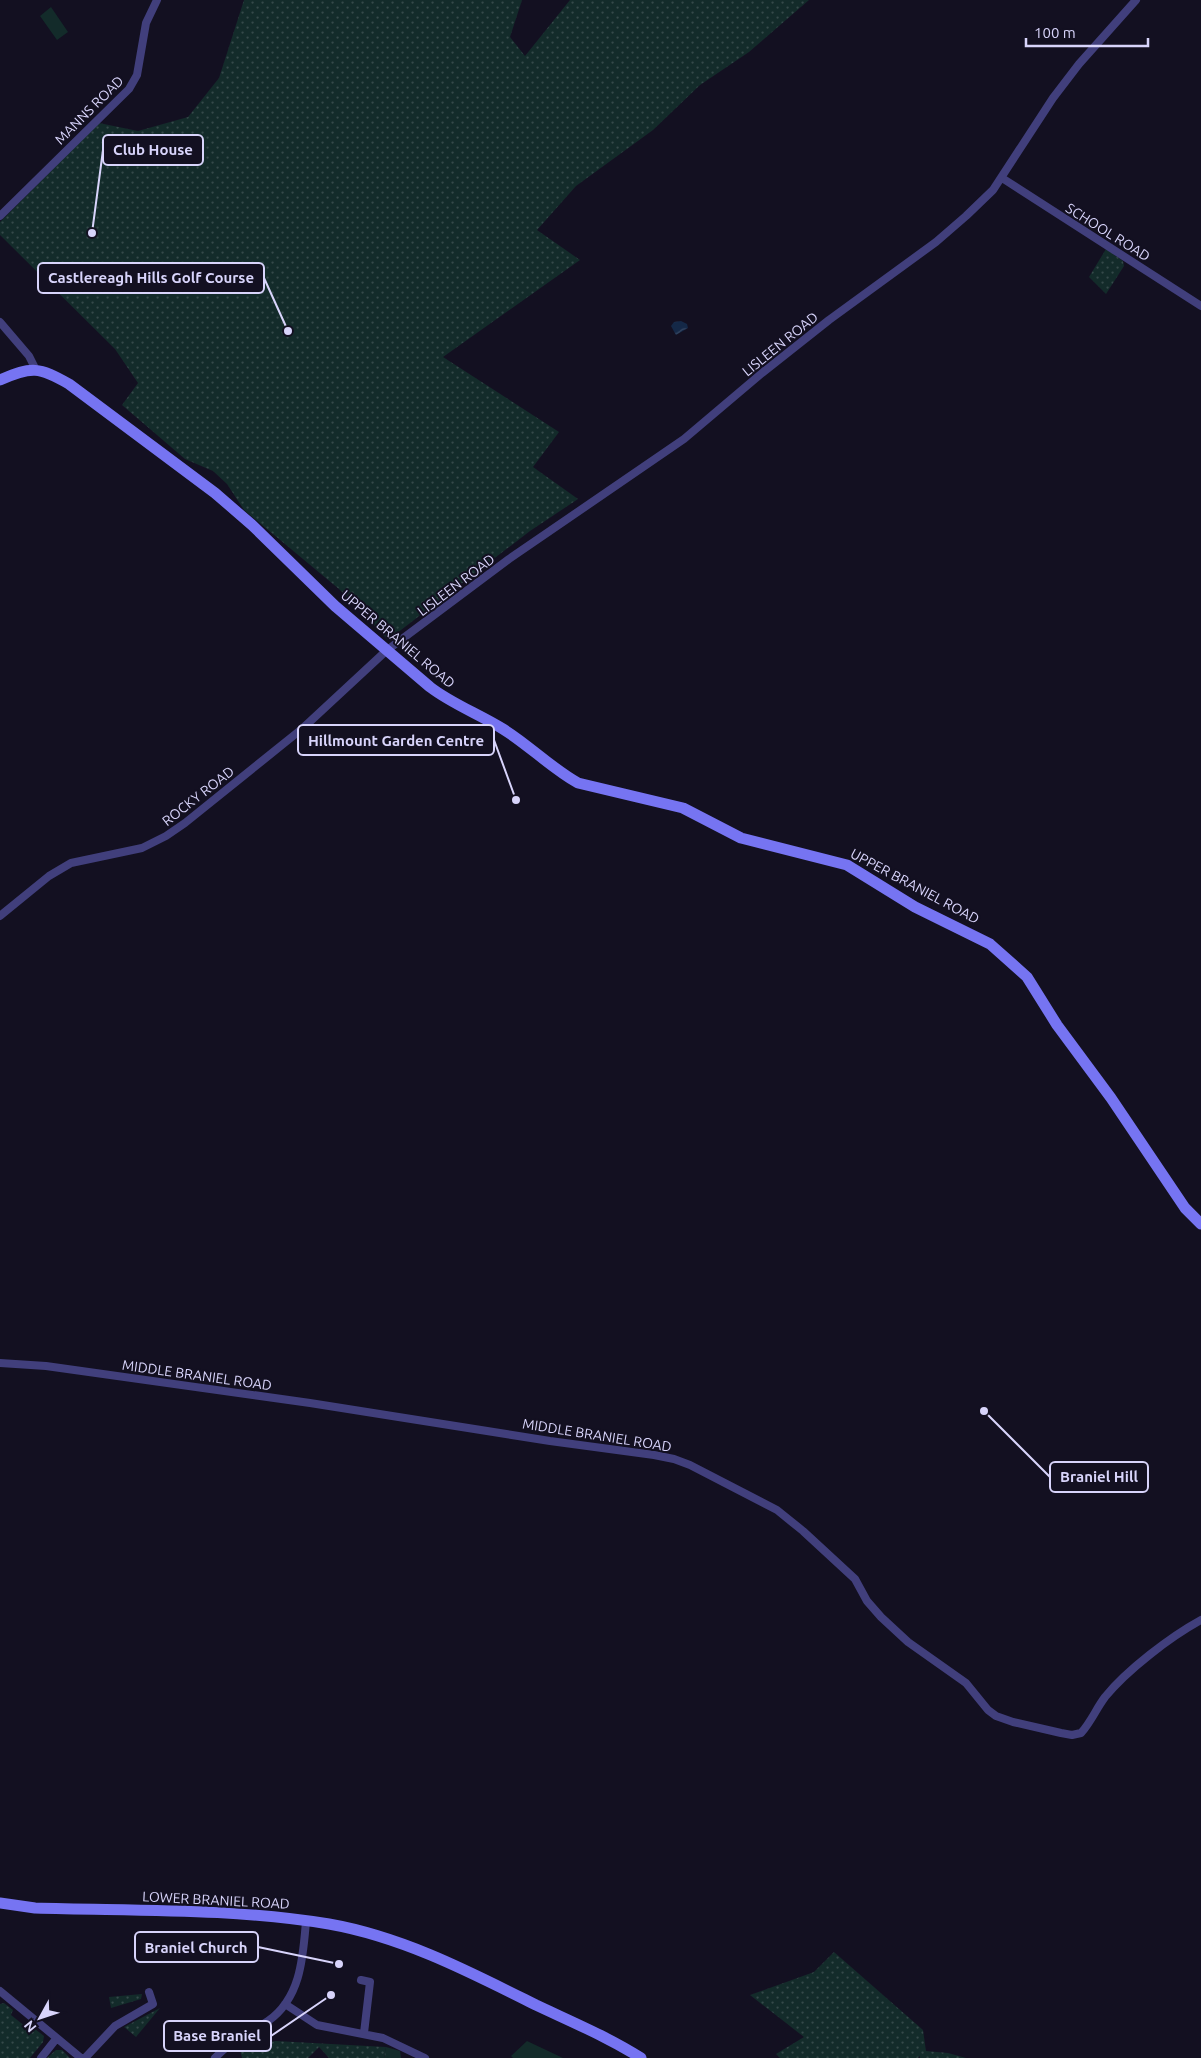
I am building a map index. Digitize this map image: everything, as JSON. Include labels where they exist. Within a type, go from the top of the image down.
[{"type":"street","name":"MANNS ROAD","points":[[0,216],[130,89],[137,75],[146,23],[156,0]]},
{"type":"street","name":"LISLEEN ROAD","points":[[386,651],[509,559],[682,440],[830,320],[936,242],[993,190],[1053,98],[1079,64],[1136,0]]},
{"type":"street","name":"SCHOOL ROAD","points":[[1002,178],[1201,306]]},
{"type":"street","points":[[0,322],[29,356],[36,370],[22,370],[0,380]]},
{"type":"street","name":"UPPER BRANIEL ROAD","points":[[36,370],[69,384],[215,493],[258,531],[334,606],[386,651],[443,697],[505,730],[564,776],[578,783],[683,808],[741,838],[760,845],[825,859],[847,866],[915,906],[990,944],[1026,977],[1057,1025],[1092,1071],[1185,1208],[1201,1224]]},
{"type":"street","name":"ROCKY ROAD","points":[[0,916],[49,876],[71,863],[128,852],[155,843],[166,836],[303,728],[386,651]]},
{"type":"street","name":"MIDDLE BRANIEL ROAD","points":[[0,1363],[46,1366],[310,1403],[674,1459],[690,1464],[777,1510],[855,1579],[867,1601],[881,1617],[908,1642],[966,1683],[988,1710],[996,1716],[1038,1729],[1072,1735],[1081,1733],[1104,1698],[1134,1669],[1171,1639],[1201,1620]]},
{"type":"street","name":"LOWER BRANIEL ROAD","points":[[0,1903],[35,1908],[266,1915],[355,1930],[384,1937],[438,1958],[610,2040],[641,2058]]},
{"type":"street","points":[[215,2058],[236,2039],[268,2021],[286,2004],[297,1982],[306,1921]]},
{"type":"street","points":[[361,1980],[370,1982],[364,2034]]},
{"type":"street","points":[[0,1991],[80,2058]]},
{"type":"street","points":[[85,2058],[115,2026],[153,2004],[149,1992]]},
{"type":"street","points":[[286,2004],[317,2024],[364,2034],[403,2046],[426,2058]]},
{"type":"street","points":[[41,2058],[56,2039]]},
{"type":"green space","points":[[244,0],[522,0],[510,37],[525,56],[570,0],[809,0],[749,52],[700,85],[653,130],[576,186],[537,230],[580,260],[443,357],[559,432],[533,467],[578,499],[530,531],[388,640],[339,589],[244,510],[227,484],[213,471],[185,459],[122,405],[138,383],[115,349],[0,235],[0,222],[99,123],[138,131],[188,117],[219,78]]},
{"type":"green space","points":[[51,7],[68,32],[57,40],[40,16]]},
{"type":"green space","points":[[1106,249],[1123,261],[1124,266],[1106,294],[1089,277]]},
{"type":"green space","points":[[834,1952],[923,2030],[926,2051],[948,2053],[966,2058],[920,2058],[920,2056],[918,2058],[780,2058],[776,2054],[804,2037],[750,1995],[814,1972]]},
{"type":"green space","points":[[142,1994],[141,1999],[111,2008],[109,1997]]},
{"type":"green space","points":[[4,2003],[13,2010],[11,2015],[31,2031],[35,2029],[44,2036],[43,2042],[30,2058],[0,2058],[0,2004]]},
{"type":"green space","points":[[160,2008],[136,2037],[124,2027]]},
{"type":"green space","points":[[276,2041],[386,2047],[384,2058],[329,2058],[319,2047],[308,2058],[242,2058],[240,2050],[242,2046]]},
{"type":"green space","points":[[527,2041],[563,2058],[513,2058],[511,2056]]},
{"type":"green space","points":[[386,2047],[400,2051],[401,2058],[384,2058]]},
{"type":"green space","points":[[56,2050],[62,2050],[70,2058],[47,2058]]},
{"type":"water","points":[[681,321],[687,324],[688,328],[676,335],[671,326],[674,322]]},
{"type":"place","name":"Club House","points":[[92,233]]},
{"type":"place","name":"Castlereagh Hills Golf Course","points":[[288,331]]},
{"type":"place","name":"Hillmount Garden Centre","points":[[516,800]]},
{"type":"place","name":"Braniel Hill","points":[[984,1411]]},
{"type":"place","name":"Braniel Church","points":[[339,1964]]},
{"type":"place","name":"Base Braniel","points":[[331,1995]]}]
